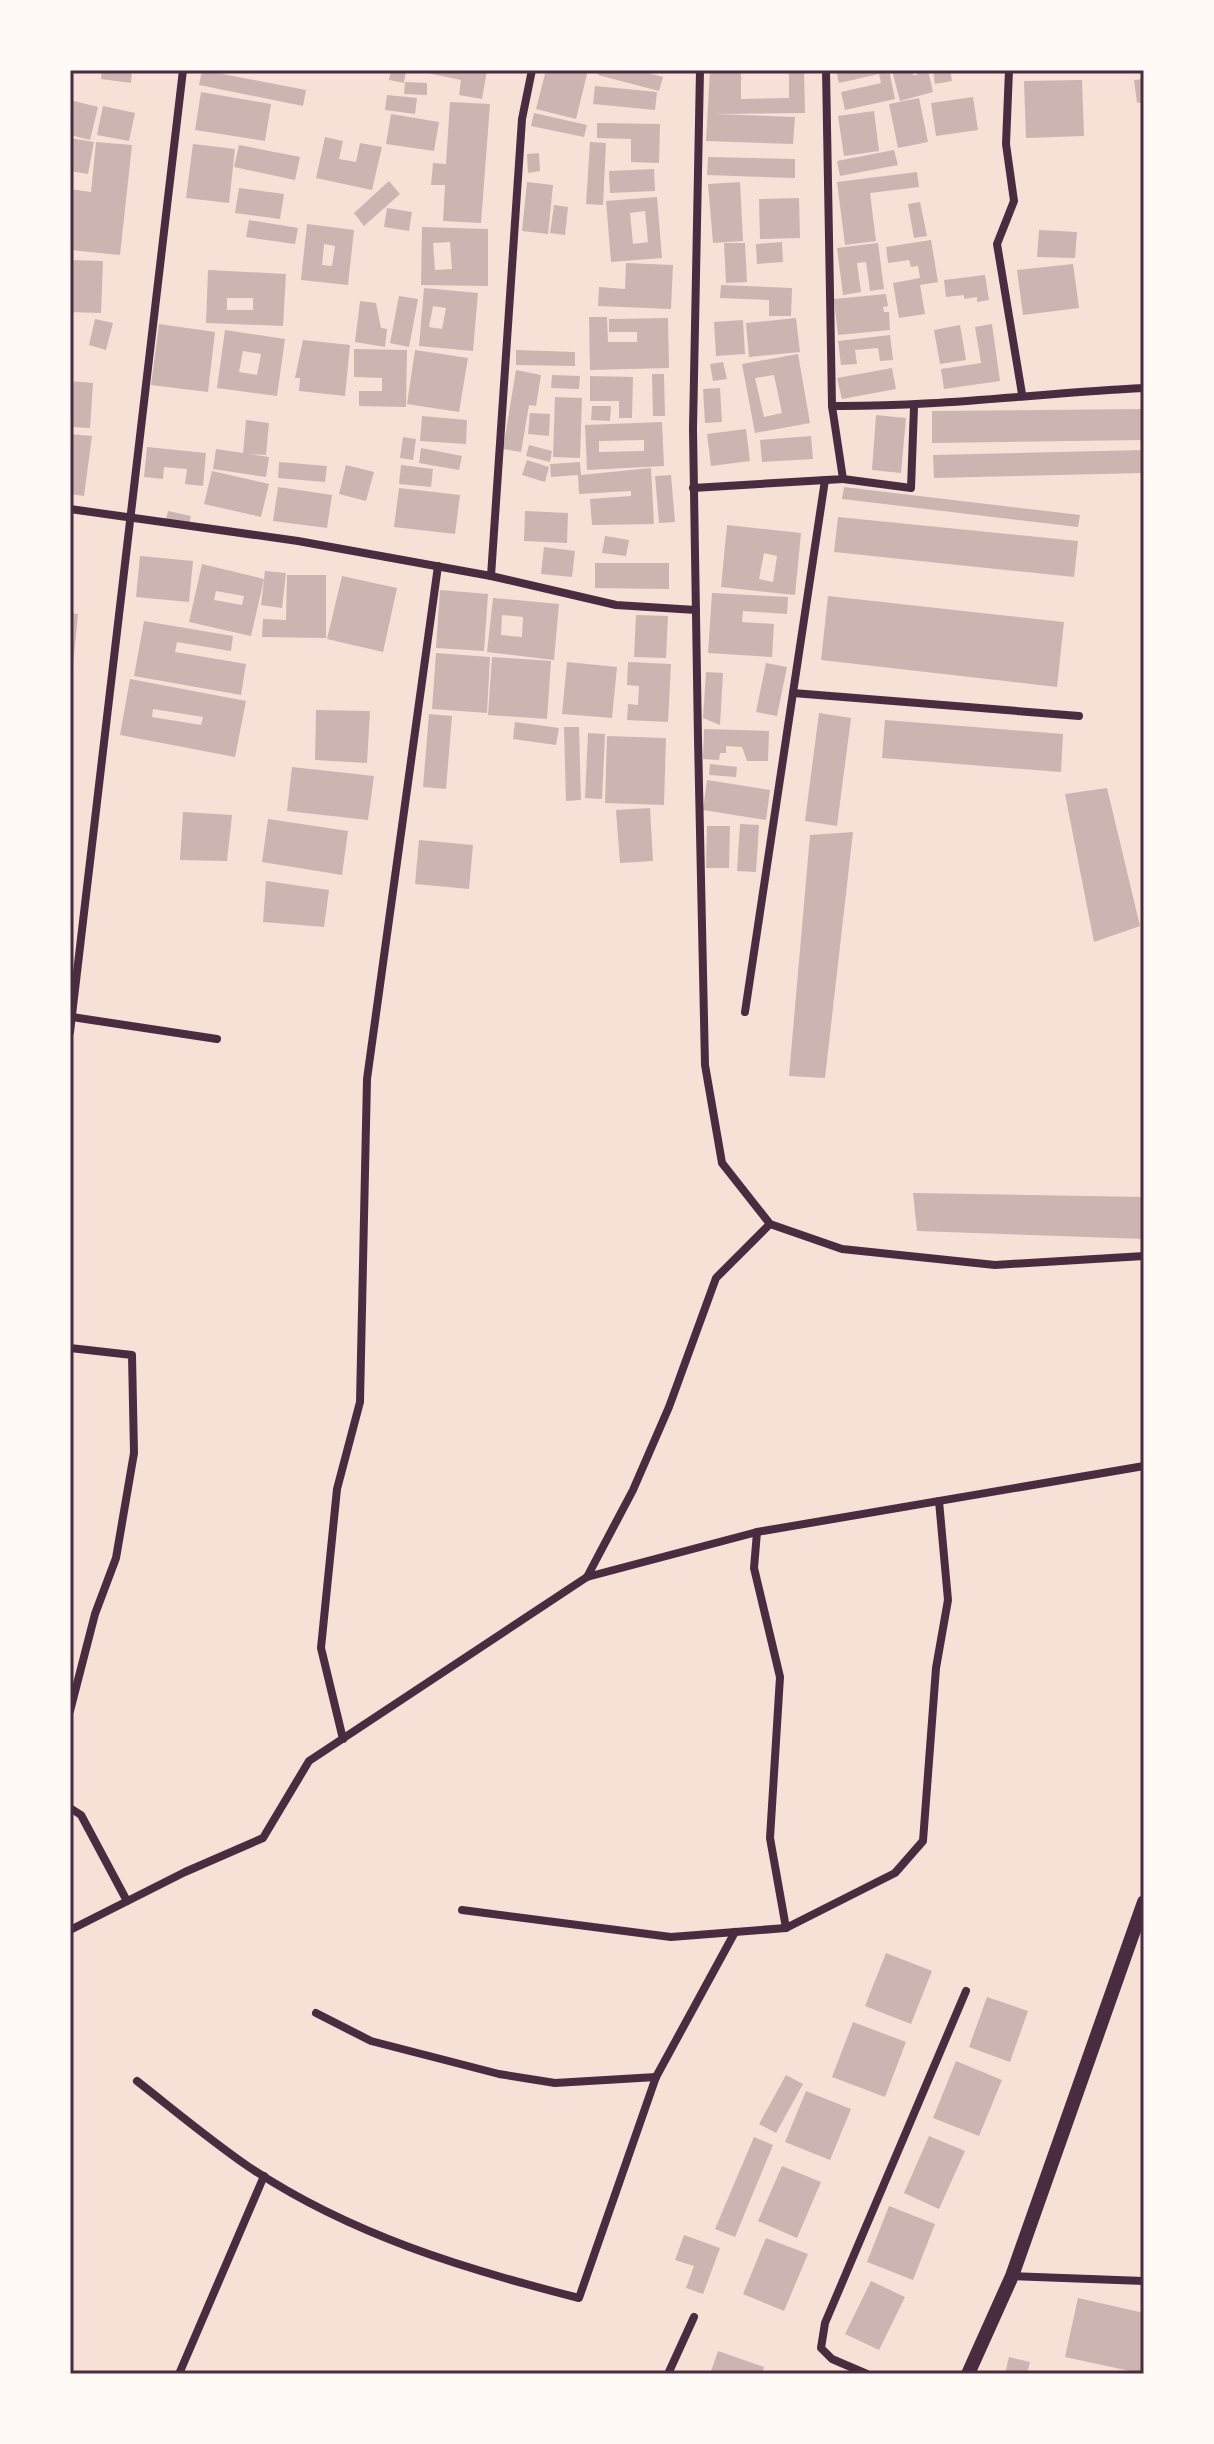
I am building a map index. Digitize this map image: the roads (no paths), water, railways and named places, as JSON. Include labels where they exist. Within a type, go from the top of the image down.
[{"type":"street","points":[[70,1032],[183,70]]},
{"type":"street","points":[[491,576],[522,119],[532,70]]},
{"type":"street","points":[[700,70],[693,488],[705,1065],[722,1163],[770,1224],[842,1249],[995,1265],[1144,1256]]},
{"type":"street","points":[[826,70],[832,406],[843,479]]},
{"type":"street","points":[[1009,70],[1006,144],[1014,201],[997,244],[1022,394]]},
{"type":"street","points":[[832,406],[914,407],[1022,394],[1144,388]]},
{"type":"street","points":[[693,488],[843,479],[911,488],[914,407]]},
{"type":"street","points":[[745,1012],[825,480]]},
{"type":"street","points":[[70,509],[131,516],[438,566],[616,605],[696,610]]},
{"type":"street","points":[[343,1739],[321,1648],[337,1489],[360,1402],[367,1079],[438,566]]},
{"type":"street","points":[[793,693],[1079,716]]},
{"type":"street","points":[[72,1017],[217,1039]]},
{"type":"street","points":[[587,1577],[633,1490],[669,1407],[716,1278],[770,1224]]},
{"type":"street","points":[[70,1348],[132,1355],[134,1453],[116,1558],[95,1614],[70,1711]]},
{"type":"street","points":[[70,1930],[263,1838],[309,1761],[587,1577],[757,1532],[1144,1466]]},
{"type":"street","points":[[462,1910],[671,1937],[786,1928],[895,1873],[923,1841],[936,1668],[948,1600],[939,1501]]},
{"type":"street","points":[[757,1532],[754,1568],[780,1677],[770,1838],[786,1928]]},
{"type":"street","points":[[70,1808],[81,1815],[127,1901]]},
{"type":"street","points":[[968,2374],[1012,2276],[1144,1902]]},
{"type":"street","points":[[137,2081],[264,2176],[345,2220],[462,2268],[579,2298],[656,2077],[735,1932]]},
{"type":"street","points":[[867,2374],[832,2359],[821,2348],[825,2323],[966,1991]]},
{"type":"street","points":[[316,2013],[371,2041],[499,2074],[555,2083],[656,2077]]},
{"type":"street","points":[[183,2373],[264,2176]]},
{"type":"street","points":[[1012,2276],[1144,2281]]},
{"type":"street","points":[[668,2374],[694,2317]]}]
